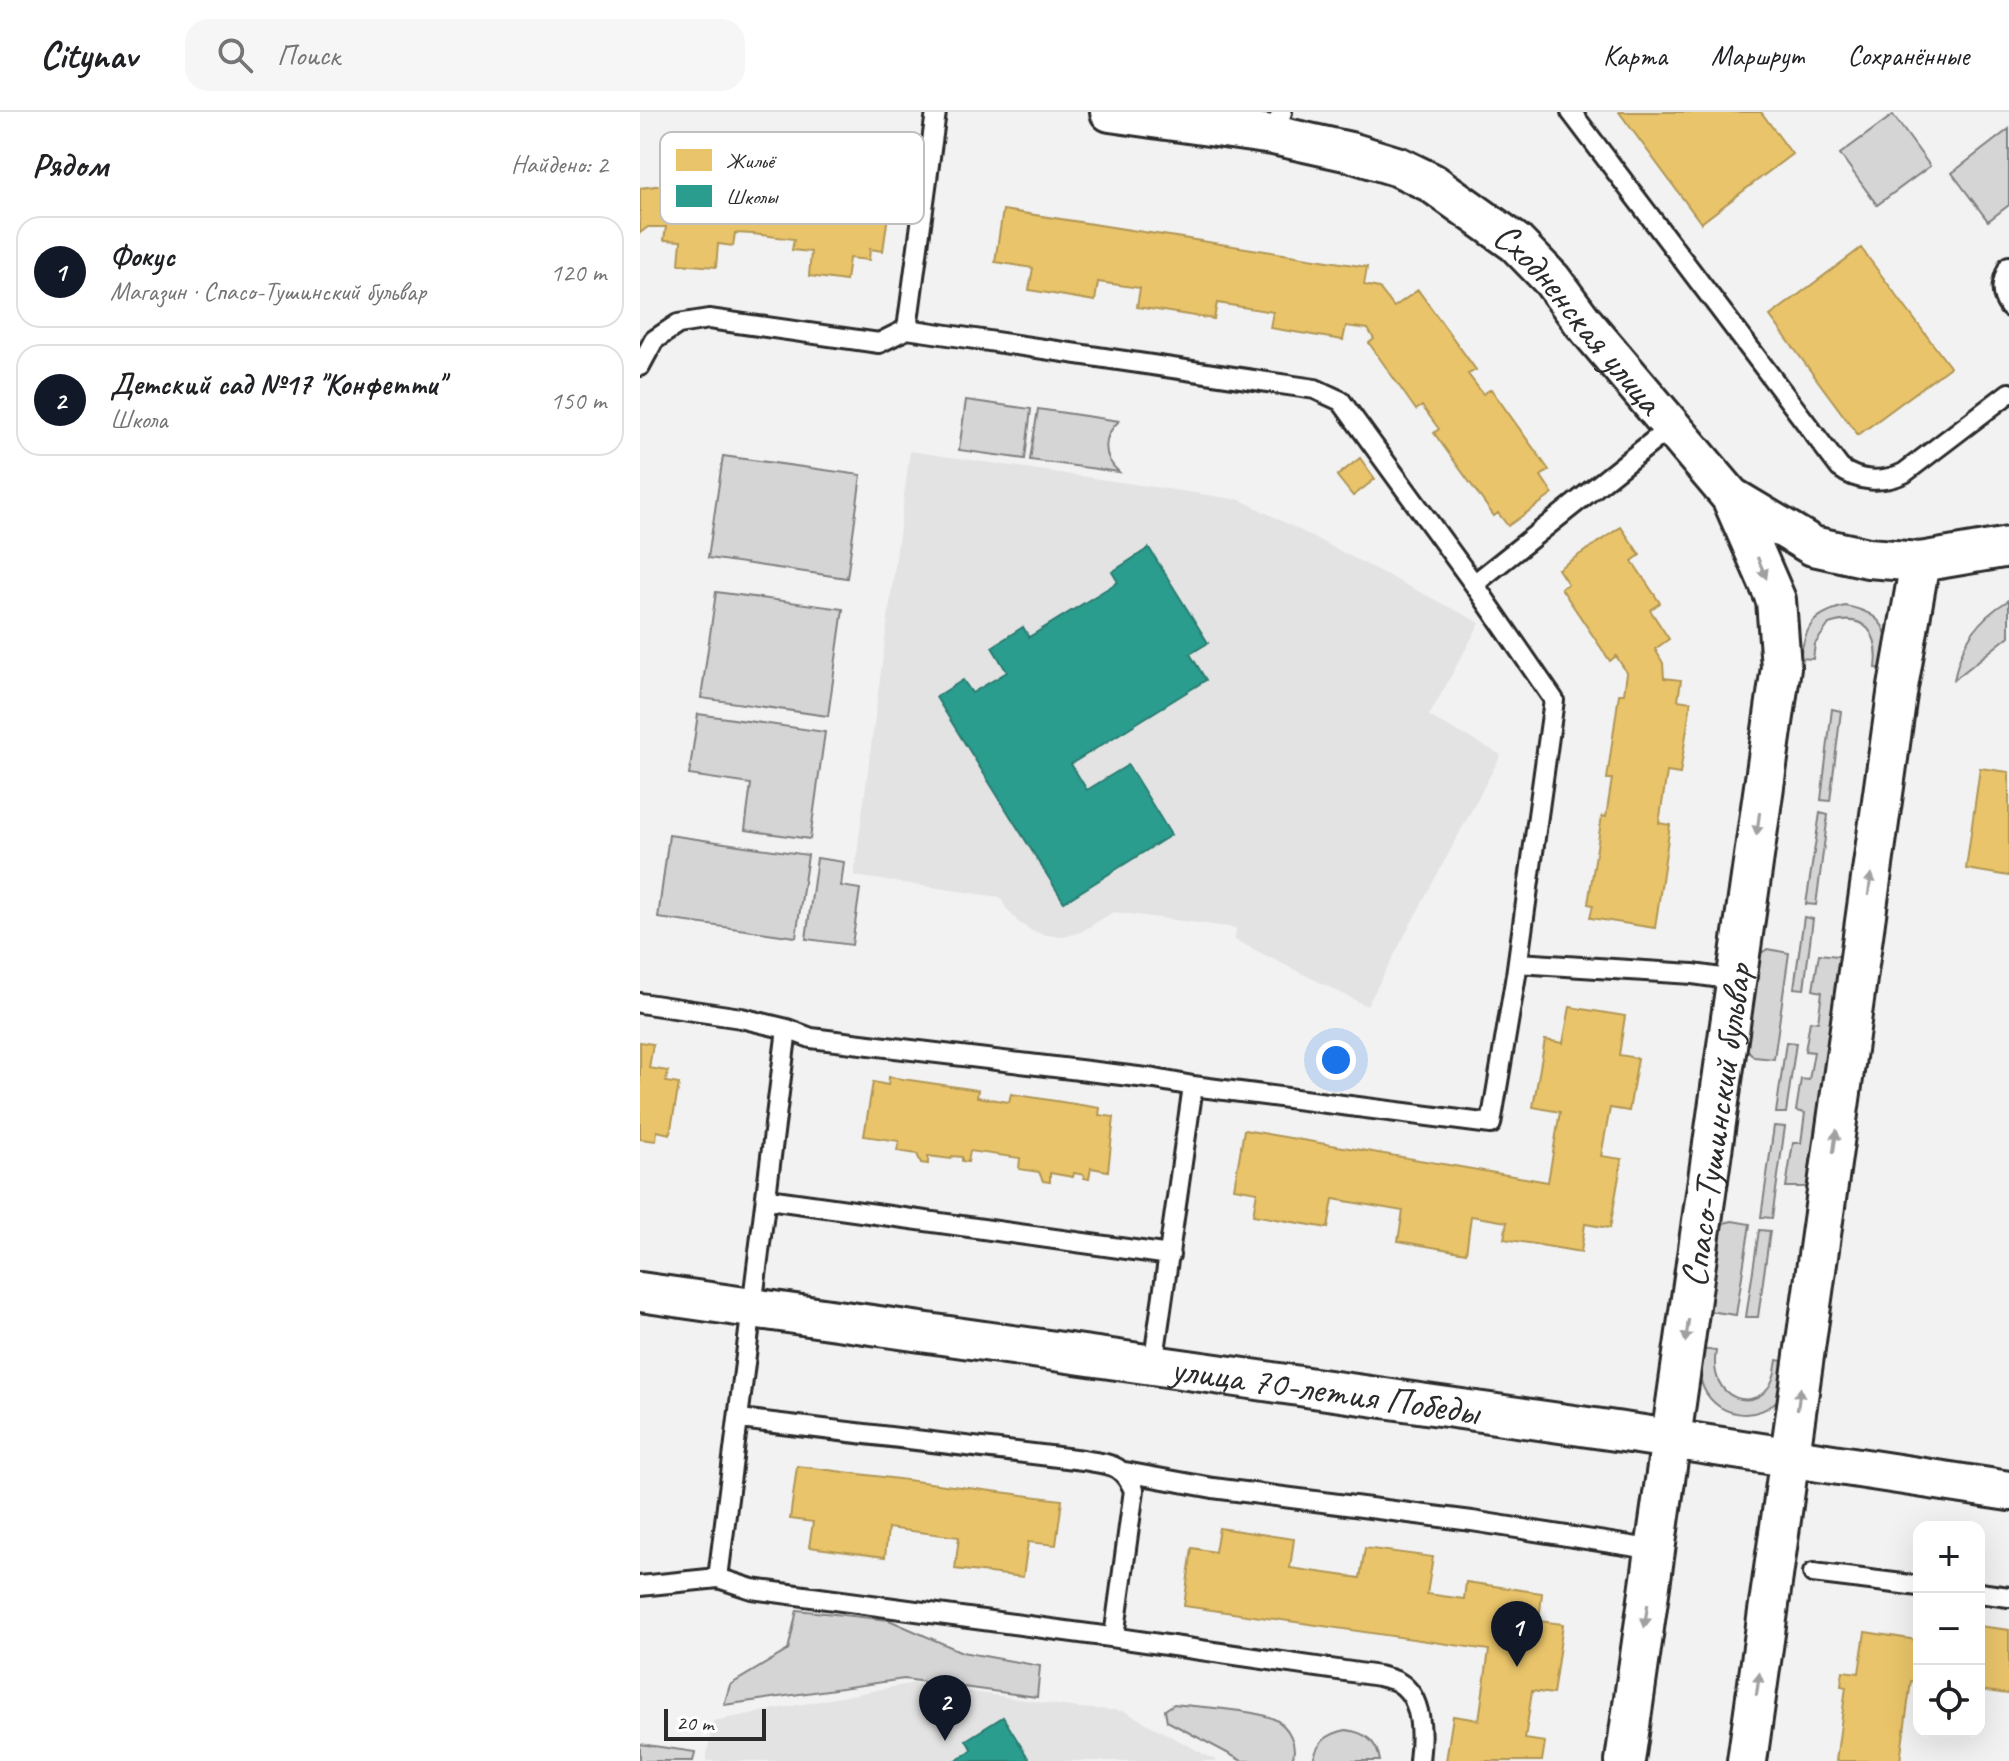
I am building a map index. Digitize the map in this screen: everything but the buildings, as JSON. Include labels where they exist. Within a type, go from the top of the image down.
[{"type":"street","name":"Сходненская улица","points":[[1110,112],[1278,124],[1399,167],[1432,183],[1516,243],[1552,280],[1583,322],[1731,497],[1813,546],[1868,558],[1920,562],[2009,547]]},
{"type":"street","name":"Спасо-Тушинский бульвар","points":[[1625,1761],[1781,667],[1776,600],[1731,497]]},
{"type":"street","points":[[1747,1761],[1898,687],[1920,562]]},
{"type":"street","name":"улица 70-летия Победы","points":[[640,1292],[2009,1491]]},
{"type":"lane","points":[[924,202],[936,112]]},
{"type":"lane","points":[[1571,112],[1840,468],[1849,475],[1879,480],[1904,473],[2009,393]]},
{"type":"lane","points":[[907,329],[921,224]]},
{"type":"lane","points":[[2009,266],[2001,284],[2004,300],[2009,307]]},
{"type":"lane","points":[[640,366],[654,340],[678,324],[709,319],[879,343],[907,329],[1315,389],[1341,401],[1554,700],[1518,963],[1491,1124],[1155,1079],[811,1038],[741,1018],[640,1003]]},
{"type":"lane","points":[[1474,584],[1671,427]]},
{"type":"lane","points":[[1518,963],[1693,974],[1735,980]]},
{"type":"lane","points":[[718,1578],[787,1029]]},
{"type":"lane","points":[[1153,1365],[1193,1086]]},
{"type":"lane","points":[[768,1199],[1170,1255]]},
{"type":"lane","points":[[740,1419],[1083,1460],[1108,1464],[1125,1472],[1213,1488],[1472,1521],[1656,1550]]},
{"type":"lane","points":[[1114,1637],[1134,1490],[1125,1472]]},
{"type":"lane","points":[[1813,1573],[1913,1585]]},
{"type":"lane","points":[[640,1586],[718,1578],[752,1589],[1379,1676],[1398,1682],[1414,1697],[1419,1712],[1419,1761]]},
{"type":"lane","points":[[1985,1594],[2009,1597]]},
{"type":"shaded area","points":[[1893,115],[1930,166],[1877,205],[1840,154]]},
{"type":"shaded area","points":[[2009,129],[2009,205],[1988,221],[1952,173]]},
{"type":"shaded area","points":[[966,400],[1031,409],[1025,459],[959,450]]},
{"type":"shaded area","points":[[1038,409],[1119,421],[1109,433],[1106,446],[1109,460],[1119,472],[1030,460]]},
{"type":"shaded area","points":[[910,451],[1241,500],[1480,623],[1429,716],[1501,755],[1367,1006],[1235,940],[1236,928],[1113,912],[1081,932],[1064,937],[1046,935],[1018,922],[1000,897],[854,876]]},
{"type":"shaded area","points":[[723,456],[861,475],[847,578],[708,558]]},
{"type":"shaded area","points":[[716,592],[843,609],[828,716],[701,698]]},
{"type":"shaded area","points":[[2009,600],[2009,636],[1954,680],[1961,655],[1972,633],[1988,615]]},
{"type":"shaded area","points":[[1845,606],[1869,614],[1883,627],[1888,645],[1889,669],[1876,668],[1873,636],[1868,629],[1853,621],[1829,624],[1815,644],[1813,659],[1800,658],[1812,623],[1825,613]]},
{"type":"shaded area","points":[[1832,709],[1841,711],[1830,801],[1821,800]]},
{"type":"shaded area","points":[[698,714],[825,732],[810,839],[745,830],[751,784],[689,775]]},
{"type":"shaded area","points":[[1820,813],[1828,815],[1816,905],[1806,904]]},
{"type":"shaded area","points":[[669,835],[808,855],[796,937],[658,918]]},
{"type":"shaded area","points":[[817,858],[844,862],[841,886],[860,889],[852,945],[806,939]]},
{"type":"shaded area","points":[[1804,917],[1813,919],[1804,989],[1794,988]]},
{"type":"shaded area","points":[[1768,949],[1789,953],[1774,1059],[1754,1057],[1745,1047],[1759,959],[1761,953]]},
{"type":"shaded area","points":[[1819,954],[1843,959],[1811,1187],[1786,1187],[1793,1143],[1801,1143],[1805,1113],[1796,1111],[1801,1079],[1809,1080],[1814,1052],[1805,1051],[1810,1021],[1818,1022],[1822,992],[1813,990]]},
{"type":"shaded area","points":[[1786,1042],[1796,1043],[1786,1113],[1776,1113]]},
{"type":"shaded area","points":[[1774,1126],[1785,1127],[1772,1218],[1761,1217]]},
{"type":"shaded area","points":[[1724,1223],[1750,1224],[1736,1315],[1708,1311],[1719,1230]]},
{"type":"shaded area","points":[[1759,1230],[1770,1231],[1758,1317],[1746,1317]]},
{"type":"shaded area","points":[[1702,1349],[1716,1351],[1715,1368],[1719,1382],[1726,1392],[1736,1398],[1757,1397],[1773,1379],[1777,1360],[1791,1363],[1782,1394],[1762,1411],[1750,1414],[1725,1410],[1706,1393],[1701,1381]]},
{"type":"shaded area","points":[[797,1610],[889,1620],[962,1652],[1040,1666],[1037,1697],[904,1679],[724,1705],[730,1685],[788,1650]]},
{"type":"shaded area","points":[[914,1683],[1078,1708],[1124,1711],[1217,1761],[706,1761],[713,1721]]},
{"type":"shaded area","points":[[1174,1704],[1240,1711],[1274,1719],[1284,1726],[1291,1737],[1294,1749],[1292,1761],[1242,1761],[1167,1721],[1165,1710]]},
{"type":"shaded area","points":[[1346,1730],[1369,1739],[1380,1761],[1313,1761],[1324,1740]]},
{"type":"shaded area","points":[[640,1744],[695,1752],[693,1761],[640,1761]]},
{"type":"place","name":"Фокус","points":[[1517,1667]]},
{"type":"place","name":"Детский сад №17 \"Конфетти\"","points":[[945,1741]]}]
